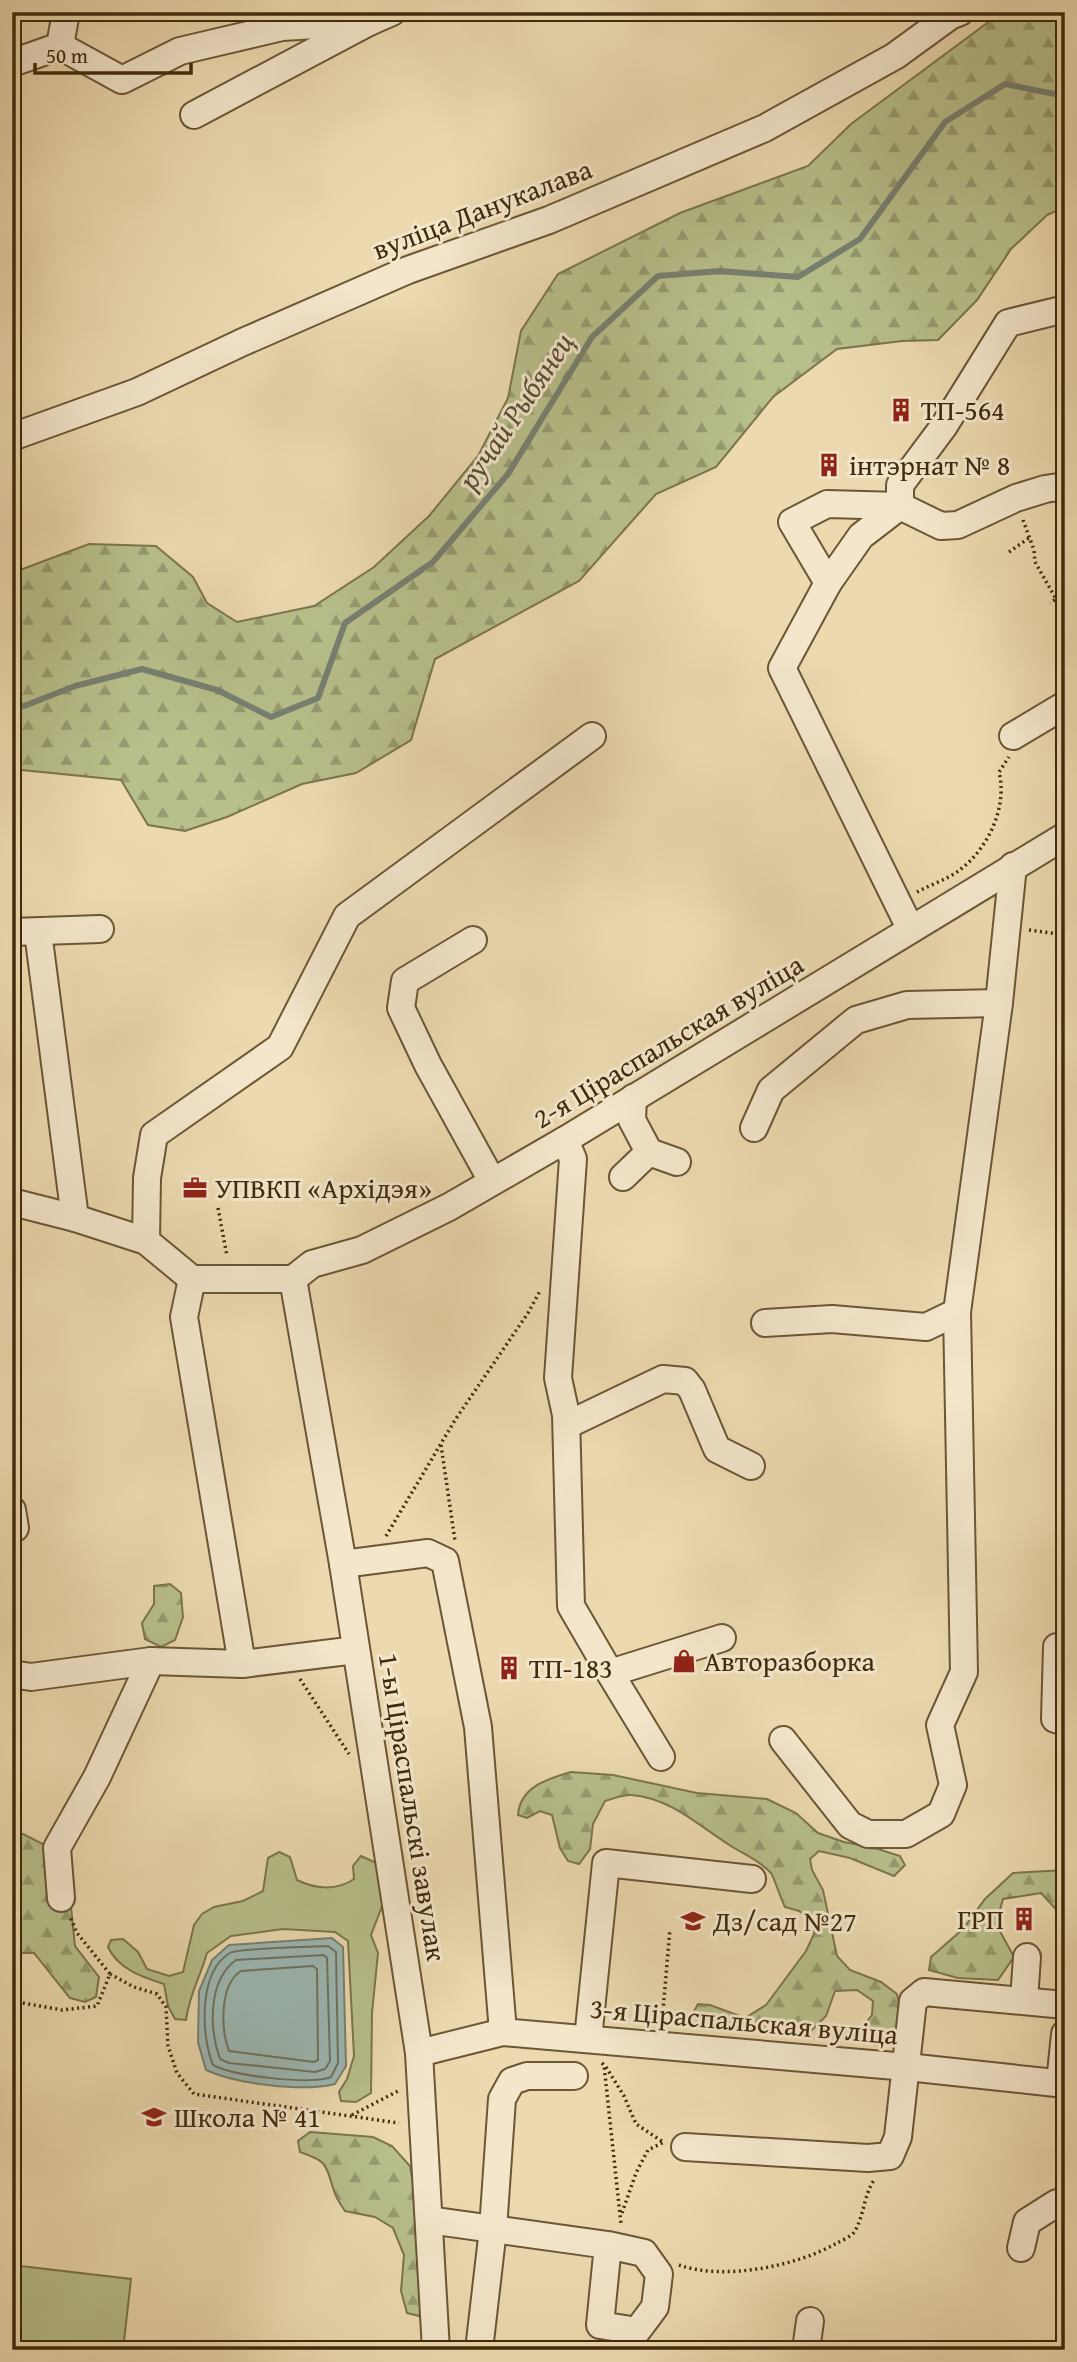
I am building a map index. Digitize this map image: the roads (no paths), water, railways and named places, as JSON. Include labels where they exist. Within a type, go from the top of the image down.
[{"type":"street","points":[[60,46],[66,12]]},
{"type":"street","name":"вуліца Данукалава","points":[[12,437],[137,393],[243,342],[408,270],[549,220],[765,128],[895,56],[950,16],[960,12]]},
{"type":"street","points":[[12,63],[60,46],[122,80],[180,51],[282,27],[376,15]]},
{"type":"street","points":[[194,115],[376,15]]},
{"type":"street","points":[[900,506],[900,485],[944,426],[1007,323],[1065,309]]},
{"type":"street","points":[[828,583],[792,522],[828,504],[900,506],[941,526],[958,525],[1016,498],[1065,486]]},
{"type":"street","points":[[900,506],[861,536],[828,583],[782,668],[910,928]]},
{"type":"street","points":[[1013,736],[1065,705]]},
{"type":"street","points":[[146,1241],[147,1178],[155,1135],[280,1047],[347,916],[592,736]]},
{"type":"street","name":"2-я Ціраспальская вуліца","points":[[293,1279],[312,1264],[362,1250],[449,1207],[817,988],[910,928],[1065,835]]},
{"type":"street","points":[[783,1740],[850,1825],[868,1834],[906,1834],[941,1814],[953,1785],[940,1725],[964,1672],[957,1312],[999,1003],[1013,866]]},
{"type":"street","points":[[75,1218],[25,932],[100,929]]},
{"type":"street","points":[[473,940],[405,981],[401,1008],[428,1065],[492,1181]]},
{"type":"street","points":[[754,1128],[771,1090],[856,1020],[907,1005],[999,1003]]},
{"type":"street","points":[[633,1098],[632,1119],[649,1152],[677,1162]]},
{"type":"street","points":[[565,1140],[573,1159],[558,1378],[567,1425],[571,1606],[661,1757]]},
{"type":"street","points":[[622,1177],[649,1152]]},
{"type":"street","points":[[12,1202],[75,1218],[146,1241],[192,1279],[293,1279]]},
{"type":"street","points":[[192,1279],[184,1317],[242,1664]]},
{"type":"street","name":"1-ы Ціраспальскі завулак","points":[[293,1279],[343,1564],[419,2053],[436,2350]]},
{"type":"street","points":[[765,1323],[832,1319],[926,1327],[957,1312]]},
{"type":"street","points":[[567,1425],[663,1379],[685,1381],[692,1390],[717,1449],[751,1466]]},
{"type":"street","points":[[12,1510],[15,1528],[12,1528]]},
{"type":"street","points":[[343,1564],[428,1553],[445,1561],[478,1727],[503,2032]]},
{"type":"street","points":[[610,1673],[722,1638]]},
{"type":"street","points":[[1057,1647],[1055,1719],[1065,1721]]},
{"type":"street","points":[[12,1674],[31,1676],[151,1661],[242,1664],[356,1650]]},
{"type":"street","points":[[61,1898],[57,1848],[97,1777],[151,1661]]},
{"type":"street","points":[[584,2038],[606,1863],[752,1880]]},
{"type":"street","points":[[1024,2000],[1027,1957]]},
{"type":"street","points":[[674,2144],[868,2158],[890,2156],[898,2137],[913,2001],[924,1992],[1065,2005]]},
{"type":"street","name":"3-я Ціраспальская вуліца","points":[[419,2053],[503,2032],[907,2067],[1062,2084]]},
{"type":"street","points":[[1062,2084],[1065,2034]]},
{"type":"street","points":[[479,2350],[493,2229],[502,2099],[512,2081],[527,2076],[574,2076]]},
{"type":"street","points":[[1021,2248],[1027,2222],[1057,2203],[1065,2201]]},
{"type":"street","points":[[429,2220],[624,2248]]},
{"type":"street","points":[[806,2350],[810,2321]]},
{"type":"water","points":[[332,1938],[343,1947],[346,2066],[335,2084],[288,2087],[252,2083],[206,2070],[198,2042],[199,1991],[212,1960],[229,1945]]},
{"type":"waterway","name":"ручай Рыбянец","points":[[12,705],[24,706],[75,686],[142,669],[217,690],[271,717],[318,698],[345,623],[433,562],[508,474],[592,337],[658,276],[720,271],[798,277],[860,239],[945,122],[1005,84],[1065,96]]},
{"type":"place","name":"ТП-564","points":[[901,410]]},
{"type":"place","name":"інтэрнат № 8","points":[[829,465]]},
{"type":"place","name":"УПВКП «Архідэя»","points":[[195,1188]]},
{"type":"place","name":"Авторазборка","points":[[684,1661]]},
{"type":"place","name":"ТП-183","points":[[509,1668]]},
{"type":"place","name":"ГРП","points":[[1024,1919]]},
{"type":"place","name":"Дз/сад №27","points":[[693,1921]]},
{"type":"place","name":"Школа № 41","points":[[154,2117]]}]
